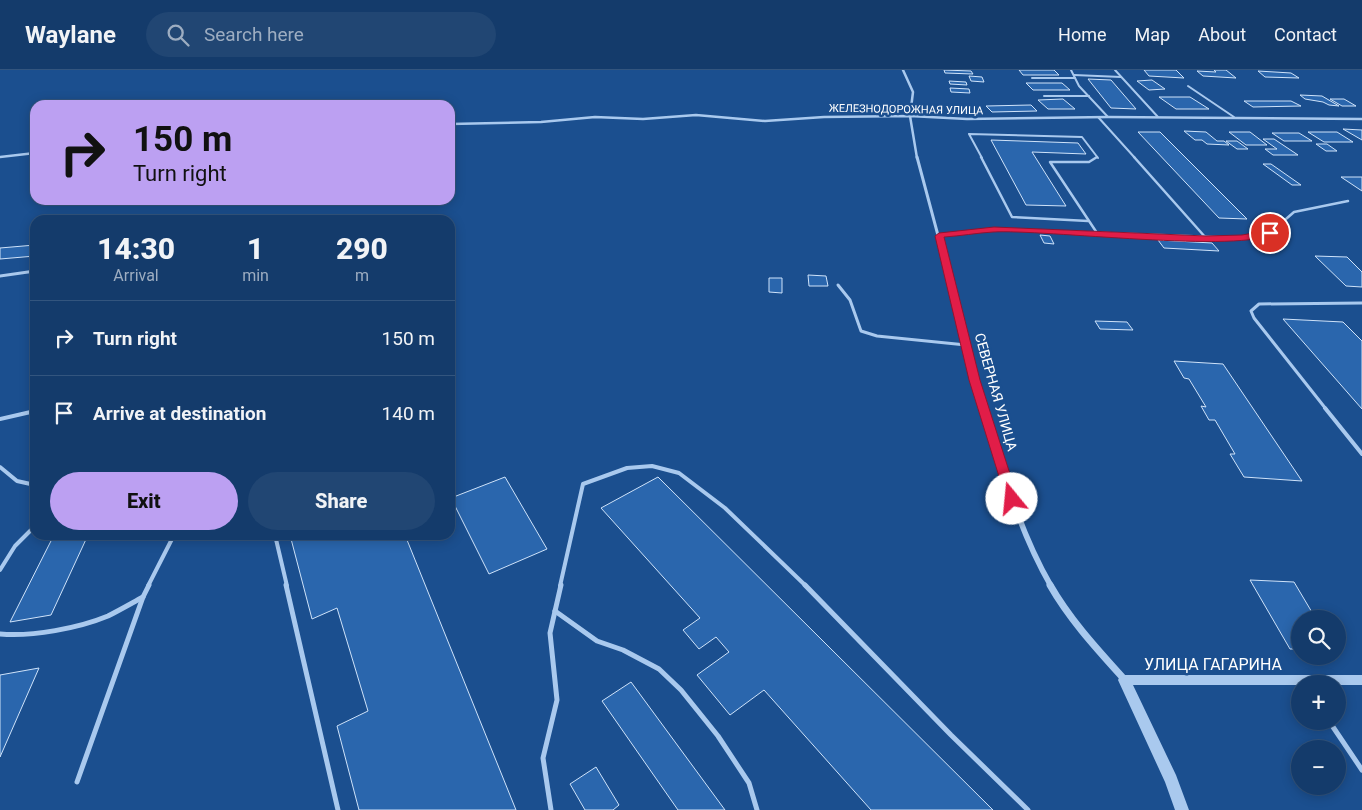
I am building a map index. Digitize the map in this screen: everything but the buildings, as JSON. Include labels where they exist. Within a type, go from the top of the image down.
[{"type":"street","points":[[903,70],[913,92],[910,116]]},
{"type":"street","name":"ЖЕЛЕЗНОДОРОЖНАЯ УЛИЦА","points":[[455,124],[541,122],[595,117],[644,119],[696,115],[765,121],[824,117],[910,116],[1012,119],[1098,117],[1362,119]]},
{"type":"street","name":"СЕВЕРНАЯ УЛИЦА","points":[[910,116],[915,150],[939,236],[974,380],[1012,499],[1041,570],[1061,604],[1080,630],[1124,680],[1171,780],[1182,810]]},
{"type":"street","points":[[0,157],[30,154]]},
{"type":"street","name":"УЛИЦА ГАГАРИНА","points":[[1124,680],[1291,682]]},
{"type":"street","name":"УЛИЦА ГАГАРИНА","points":[[1346,681],[1362,680]]},
{"type":"lane","points":[[1071,70],[1089,96],[1108,117]]},
{"type":"lane","points":[[1115,70],[1158,117]]},
{"type":"lane","points":[[1074,75],[1121,77]]},
{"type":"lane","points":[[1032,78],[1075,78]]},
{"type":"lane","points":[[1188,86],[1234,117]]},
{"type":"lane","points":[[1044,96],[1089,96]]},
{"type":"lane","points":[[1098,117],[1206,238]]},
{"type":"lane","points":[[1088,221],[1012,217],[969,134],[1082,137],[1098,158],[1089,162],[1050,162],[1097,233]]},
{"type":"lane","points":[[939,236],[994,229],[1206,238],[1258,236],[1270,233],[1294,212],[1348,201]]},
{"type":"lane","points":[[0,276],[30,272]]},
{"type":"lane","points":[[838,285],[850,300],[862,331],[877,336],[966,345]]},
{"type":"lane","points":[[1362,303],[1273,303],[1259,304],[1252,310],[1254,318],[1362,454]]},
{"type":"lane","points":[[0,419],[30,412]]},
{"type":"lane","points":[[550,810],[543,758],[557,700],[550,633],[583,484],[627,468],[652,466],[678,473],[725,508],[837,616],[951,735],[1028,810]]},
{"type":"lane","points":[[0,468],[17,481],[30,483]]},
{"type":"lane","points":[[0,570],[15,546],[30,531]]},
{"type":"lane","points":[[77,782],[143,597],[172,540]]},
{"type":"lane","points":[[276,540],[338,810]]},
{"type":"lane","points":[[0,634],[8,636],[37,632],[103,618],[143,597]]},
{"type":"lane","points":[[556,611],[597,641],[623,650],[658,669],[681,690],[718,736],[749,783],[757,810]]},
{"type":"lane","points":[[1335,730],[1362,770]]},
{"type":"route","points":[[1012,499],[974,380],[964,332],[939,236],[994,229],[1206,238],[1242,238],[1270,233]]}]
